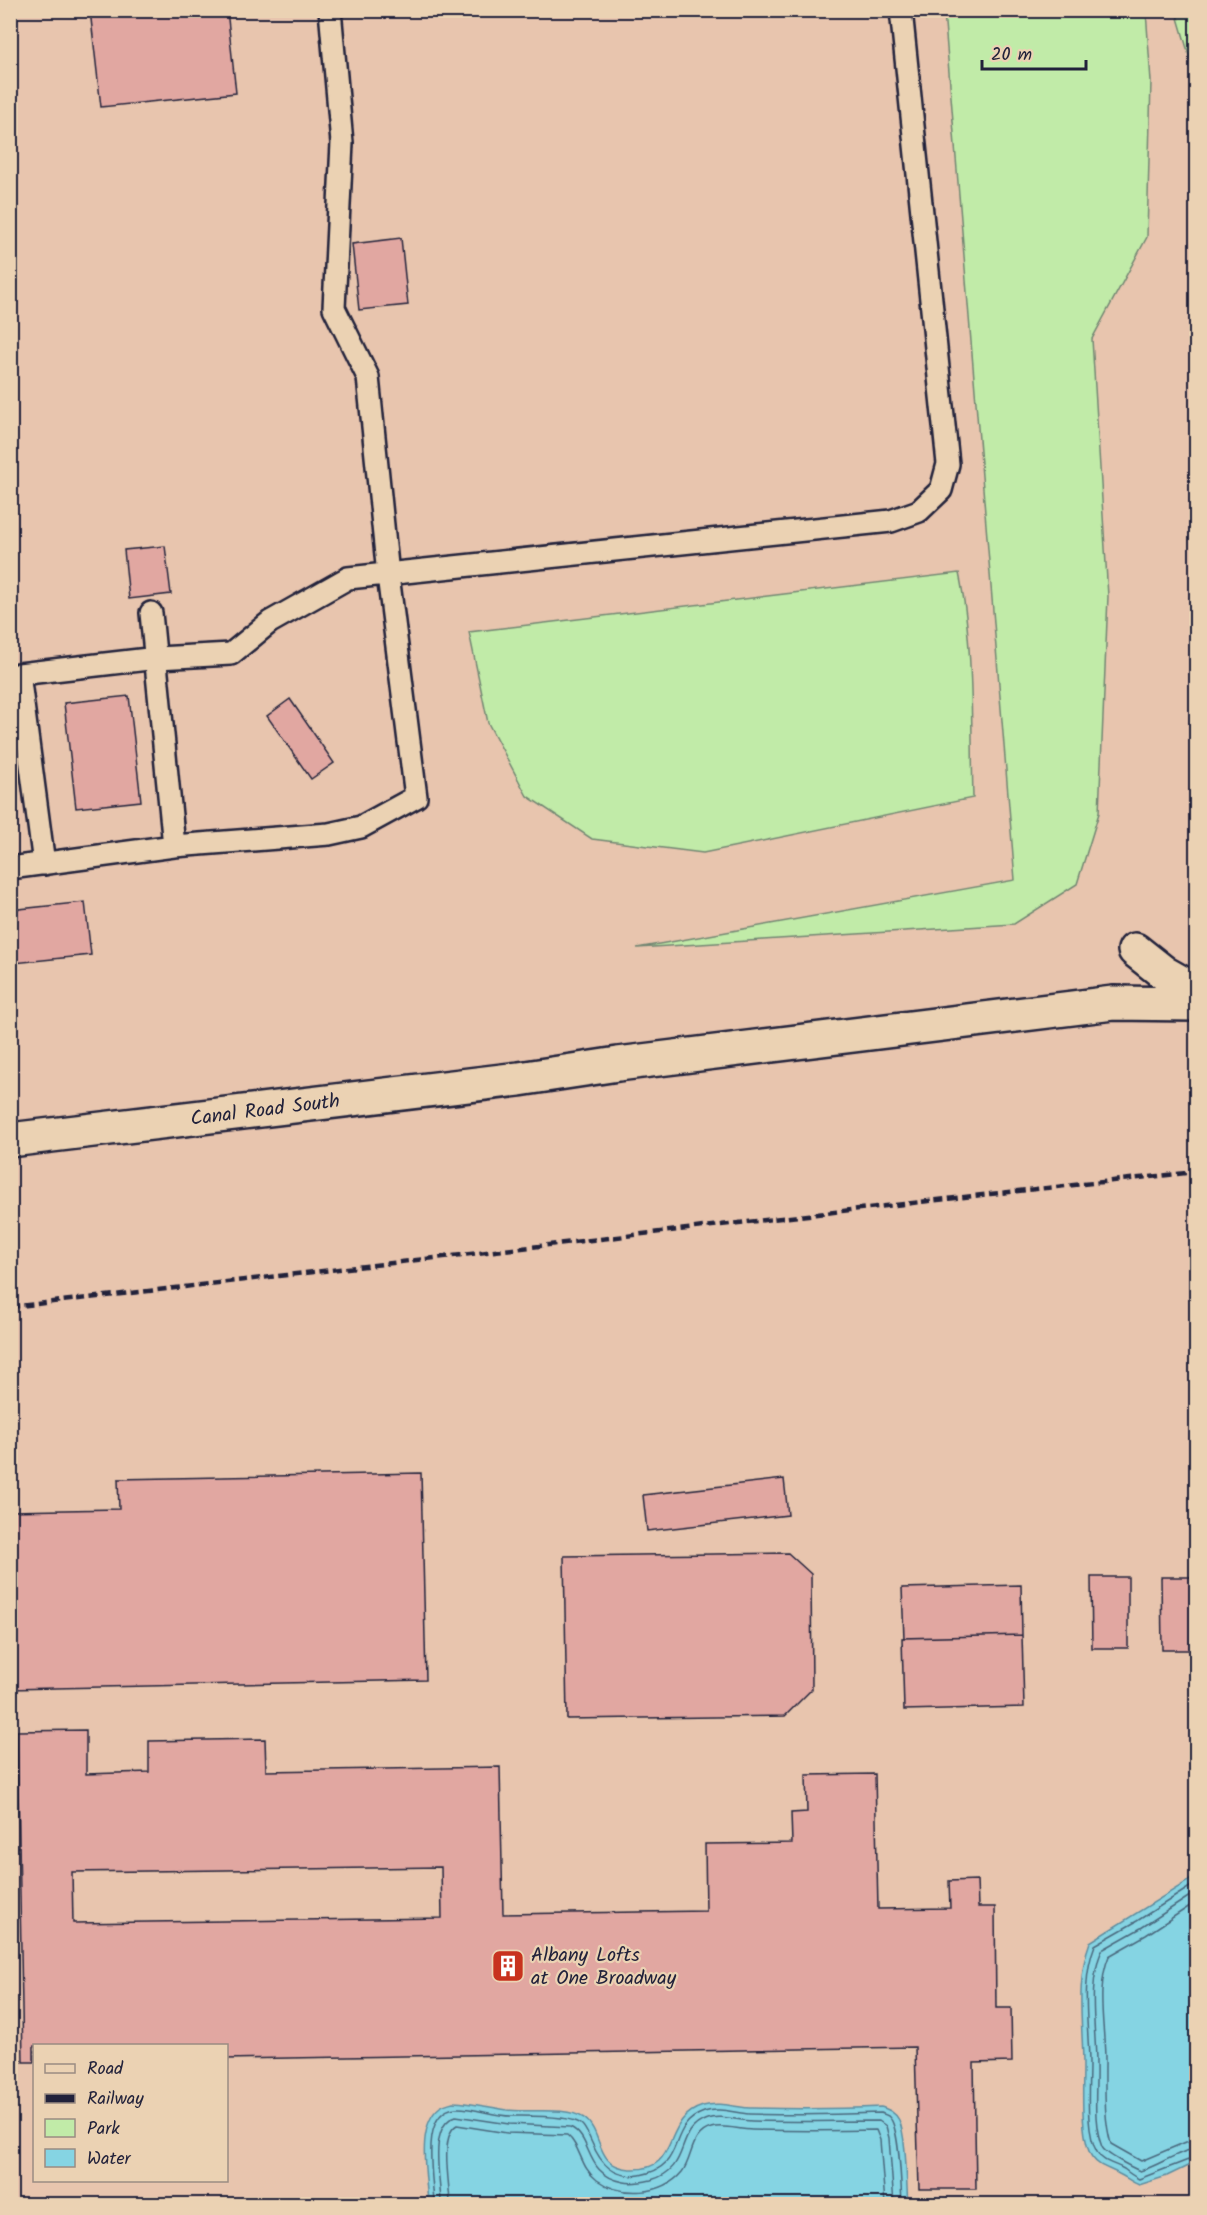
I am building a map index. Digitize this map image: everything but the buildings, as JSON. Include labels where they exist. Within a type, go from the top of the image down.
[{"type":"street","points":[[1135,950],[1164,973],[1197,991]]},
{"type":"street","name":"Canal Road South","points":[[10,1140],[519,1079],[618,1064],[1113,1003],[1197,1004]]},
{"type":"lane","points":[[10,868],[174,846],[330,834],[361,827],[416,797],[388,575],[368,377],[334,308],[342,143],[330,10]]},
{"type":"lane","points":[[44,864],[19,674],[157,658],[231,654],[270,622],[348,578],[891,521],[919,511],[941,490],[948,464],[901,10]]},
{"type":"lane","points":[[151,613],[174,846]]},
{"type":"green space","points":[[944,11],[1146,11],[1151,81],[1147,237],[1092,339],[1108,596],[1099,813],[1077,884],[1014,924],[637,948],[1015,880]]},
{"type":"green space","points":[[1176,11],[1196,11],[1196,79]]},
{"type":"green space","points":[[959,573],[969,656],[973,798],[703,853],[592,839],[527,796],[488,723],[469,632]]},
{"type":"water","points":[[1196,1876],[1196,2162],[1167,2176],[1139,2185],[1098,2163],[1088,2149],[1083,2113],[1081,2003],[1085,1957],[1090,1942]]},
{"type":"water","points":[[453,2102],[516,2111],[557,2111],[576,2114],[590,2124],[610,2162],[630,2169],[646,2168],[657,2162],[665,2154],[681,2122],[690,2113],[703,2106],[716,2104],[747,2108],[801,2109],[881,2107],[896,2115],[902,2128],[908,2204],[428,2204],[424,2152],[427,2126],[440,2107]]},
{"type":"railway","points":[[10,1307],[1196,1172]]},
{"type":"place","name":"Albany Lofts at One Broadway","points":[[508,1966]]}]
